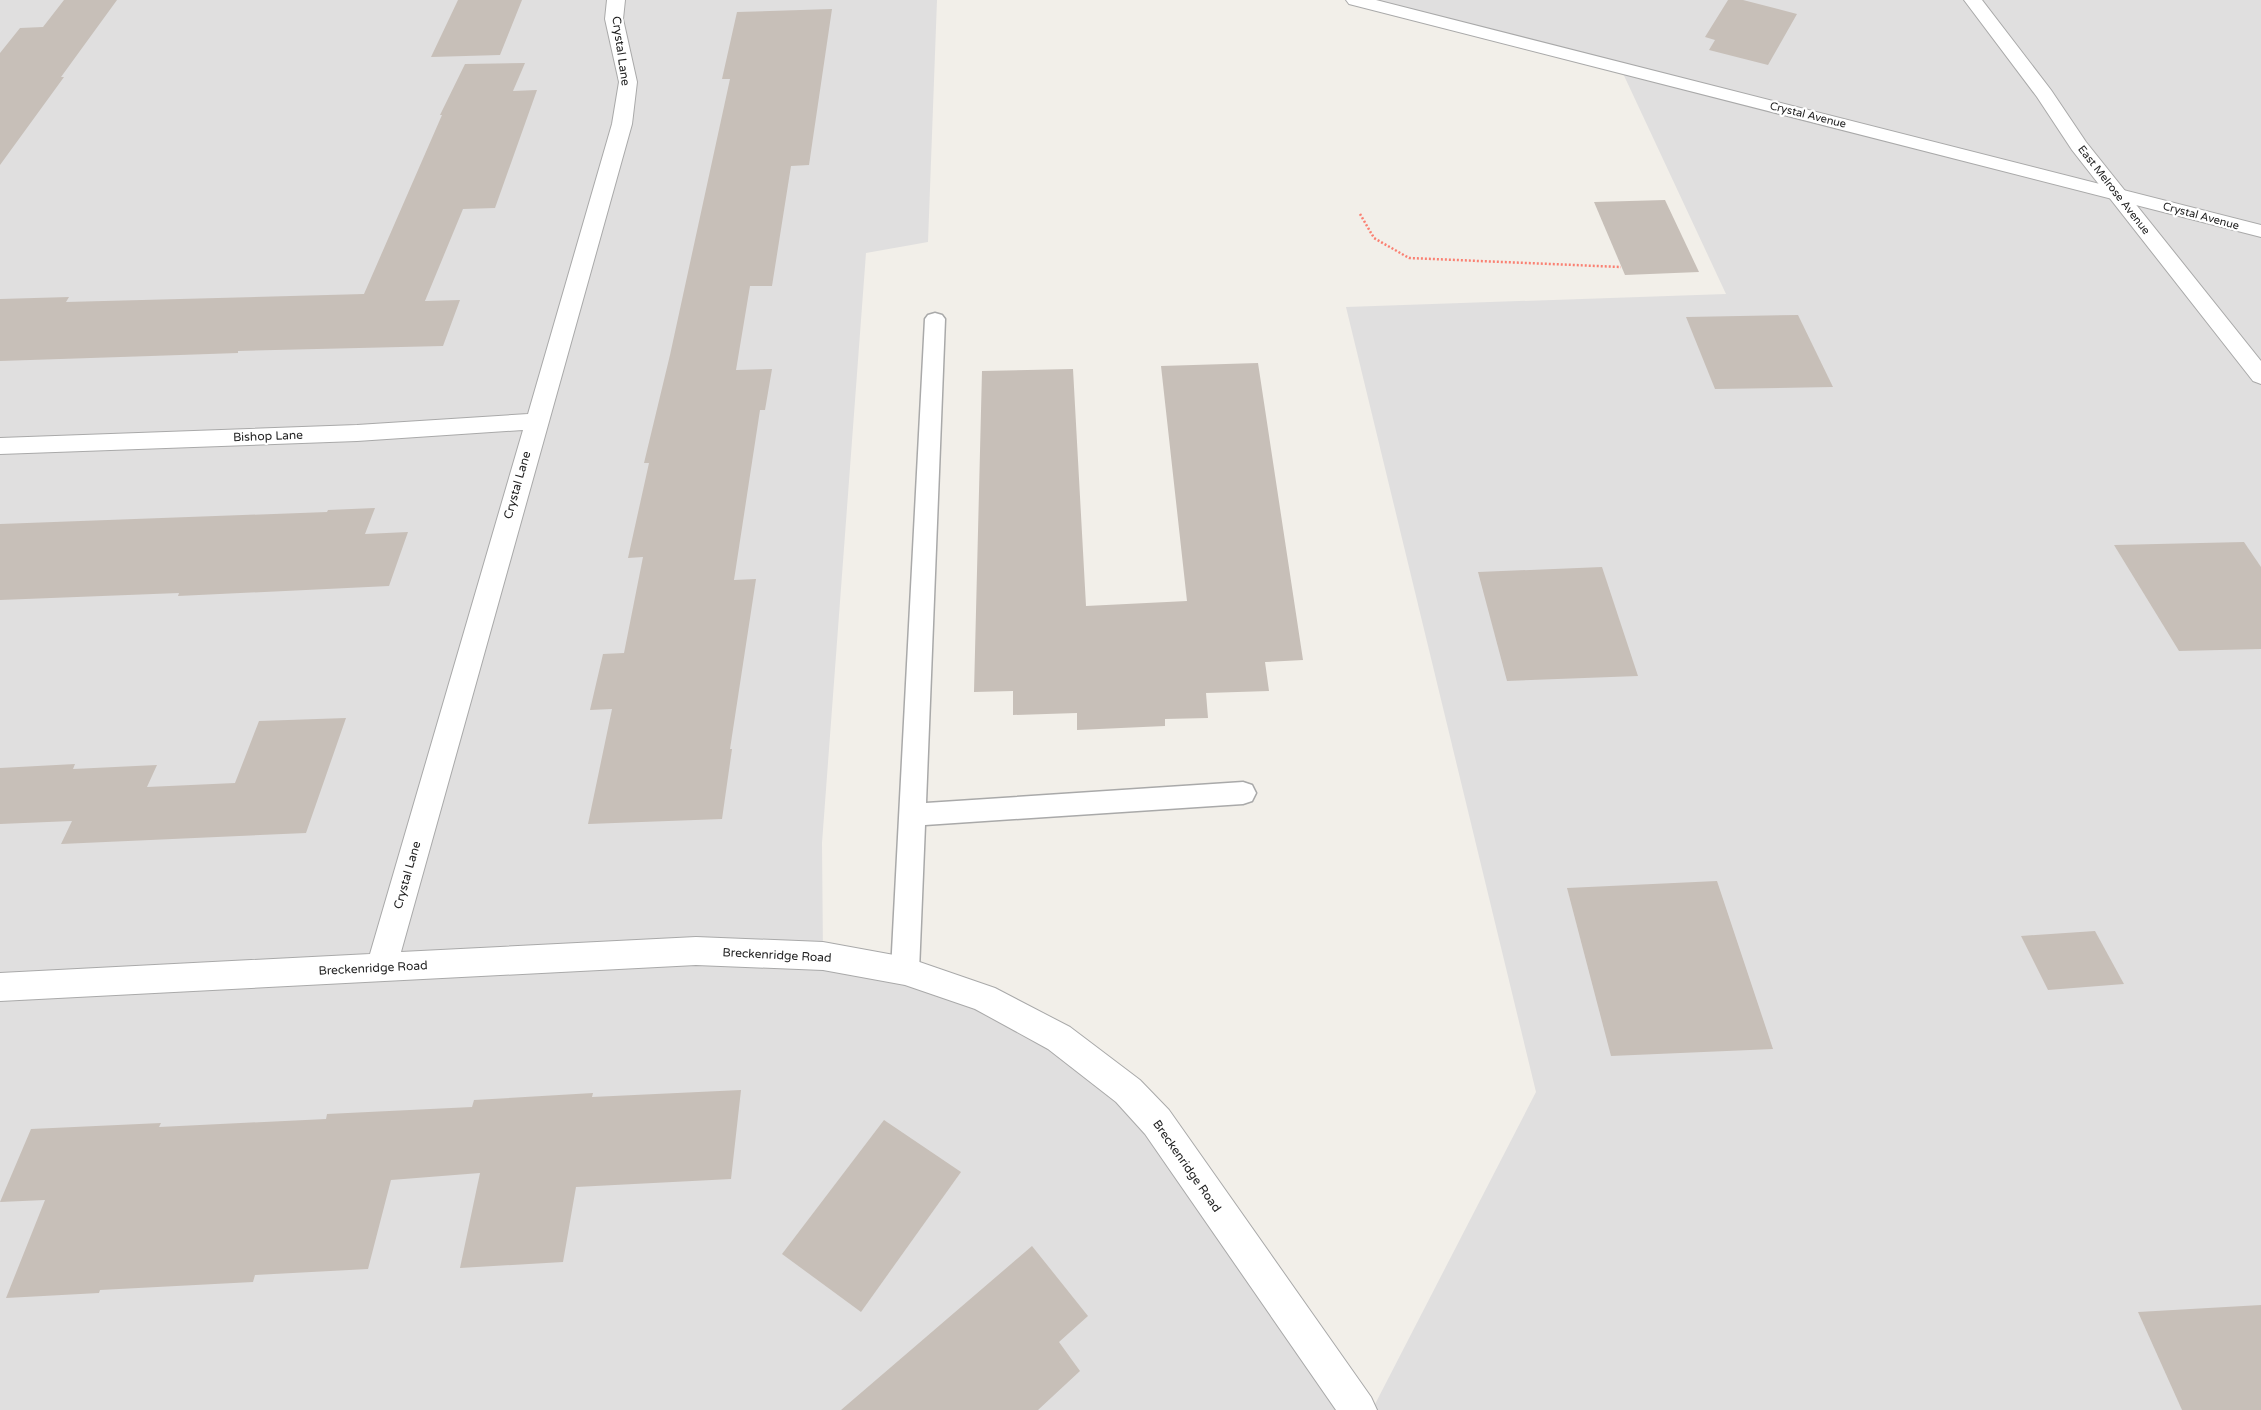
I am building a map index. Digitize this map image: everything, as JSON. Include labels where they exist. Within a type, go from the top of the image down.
[{"type":"street","name":"Crystal Lane","points":[[381,968],[622,124],[628,82],[614,19],[616,0]]},
{"type":"street","name":"Crystal Avenue","points":[[1355,0],[2261,231]]},
{"type":"street","name":"East Melrose Avenue","points":[[1973,0],[2044,94],[2079,146],[2261,376]]},
{"type":"street","name":"Bishop Lane","points":[[0,446],[357,433],[536,421]]},
{"type":"street","name":"Breckenridge Road","points":[[0,987],[696,951],[823,956],[905,971],[984,998],[1059,1038],[1128,1091],[1157,1122],[1358,1410]]},
{"type":"lane","points":[[905,971],[935,319]]},
{"type":"lane","points":[[912,815],[1243,793]]},
{"type":"path","points":[[1360,214],[1374,238],[1409,258],[1621,267]]},
{"type":"shaded area","points":[[0,0],[937,0],[928,242],[866,253],[822,843],[823,956],[905,971],[1128,1091],[1358,1410],[0,1410]]},
{"type":"shaded area","points":[[1355,0],[2261,0],[2261,1410],[1372,1410],[1536,1092],[1346,307],[1726,294],[1620,67]]},
{"type":"building","points":[[64,0],[117,0],[0,165],[0,53],[20,28],[43,27]]},
{"type":"building","points":[[458,0],[522,0],[500,55],[431,57]]},
{"type":"building","points":[[1728,0],[1743,0],[1797,14],[1768,65],[1709,50],[1715,40],[1705,37]]},
{"type":"building","points":[[832,9],[809,165],[791,166],[772,286],[750,286],[736,370],[772,369],[765,410],[760,410],[734,580],[756,579],[730,749],[732,749],[722,819],[588,824],[612,709],[590,710],[603,654],[624,653],[643,557],[628,558],[649,463],[644,463],[670,355],[730,79],[722,79],[737,12]]},
{"type":"building","points":[[525,63],[513,91],[537,90],[495,208],[463,209],[425,301],[460,300],[443,346],[238,351],[238,353],[0,361],[0,299],[69,297],[66,302],[364,294],[442,115],[440,115],[465,64]]},
{"type":"building","points":[[1665,200],[1699,272],[1625,275],[1594,202]]},
{"type":"building","points":[[1798,315],[1833,387],[1715,389],[1686,317]]},
{"type":"building","points":[[1258,363],[1303,660],[1265,662],[1269,691],[1206,693],[1208,718],[1165,719],[1165,726],[1077,730],[1077,713],[1013,715],[1013,691],[974,692],[982,371],[1073,369],[1086,606],[1187,601],[1161,366]]},
{"type":"building","points":[[375,508],[365,534],[408,532],[389,586],[178,596],[179,593],[0,600],[0,524],[327,512],[328,510]]},
{"type":"building","points":[[2244,542],[2261,567],[2261,649],[2179,651],[2114,545]]},
{"type":"building","points":[[1602,567],[1638,676],[1507,681],[1478,572]]},
{"type":"building","points":[[346,718],[306,833],[61,844],[72,821],[0,824],[0,768],[75,764],[73,769],[157,765],[147,787],[235,783],[259,721]]},
{"type":"building","points":[[1717,881],[1773,1049],[1611,1056],[1567,888]]},
{"type":"building","points":[[2095,931],[2124,984],[2048,990],[2021,936]]},
{"type":"building","points":[[741,1090],[731,1179],[576,1187],[563,1262],[460,1268],[480,1173],[391,1180],[368,1269],[255,1275],[253,1282],[100,1290],[99,1293],[6,1298],[45,1200],[0,1202],[31,1129],[161,1123],[159,1127],[326,1119],[327,1114],[472,1107],[474,1100],[593,1093],[592,1097]]},
{"type":"building","points":[[884,1120],[961,1172],[861,1312],[782,1254]]},
{"type":"building","points":[[1032,1246],[1088,1316],[1059,1342],[1080,1371],[1038,1410],[841,1410]]},
{"type":"building","points":[[2261,1305],[2261,1410],[2182,1410],[2138,1312]]}]
